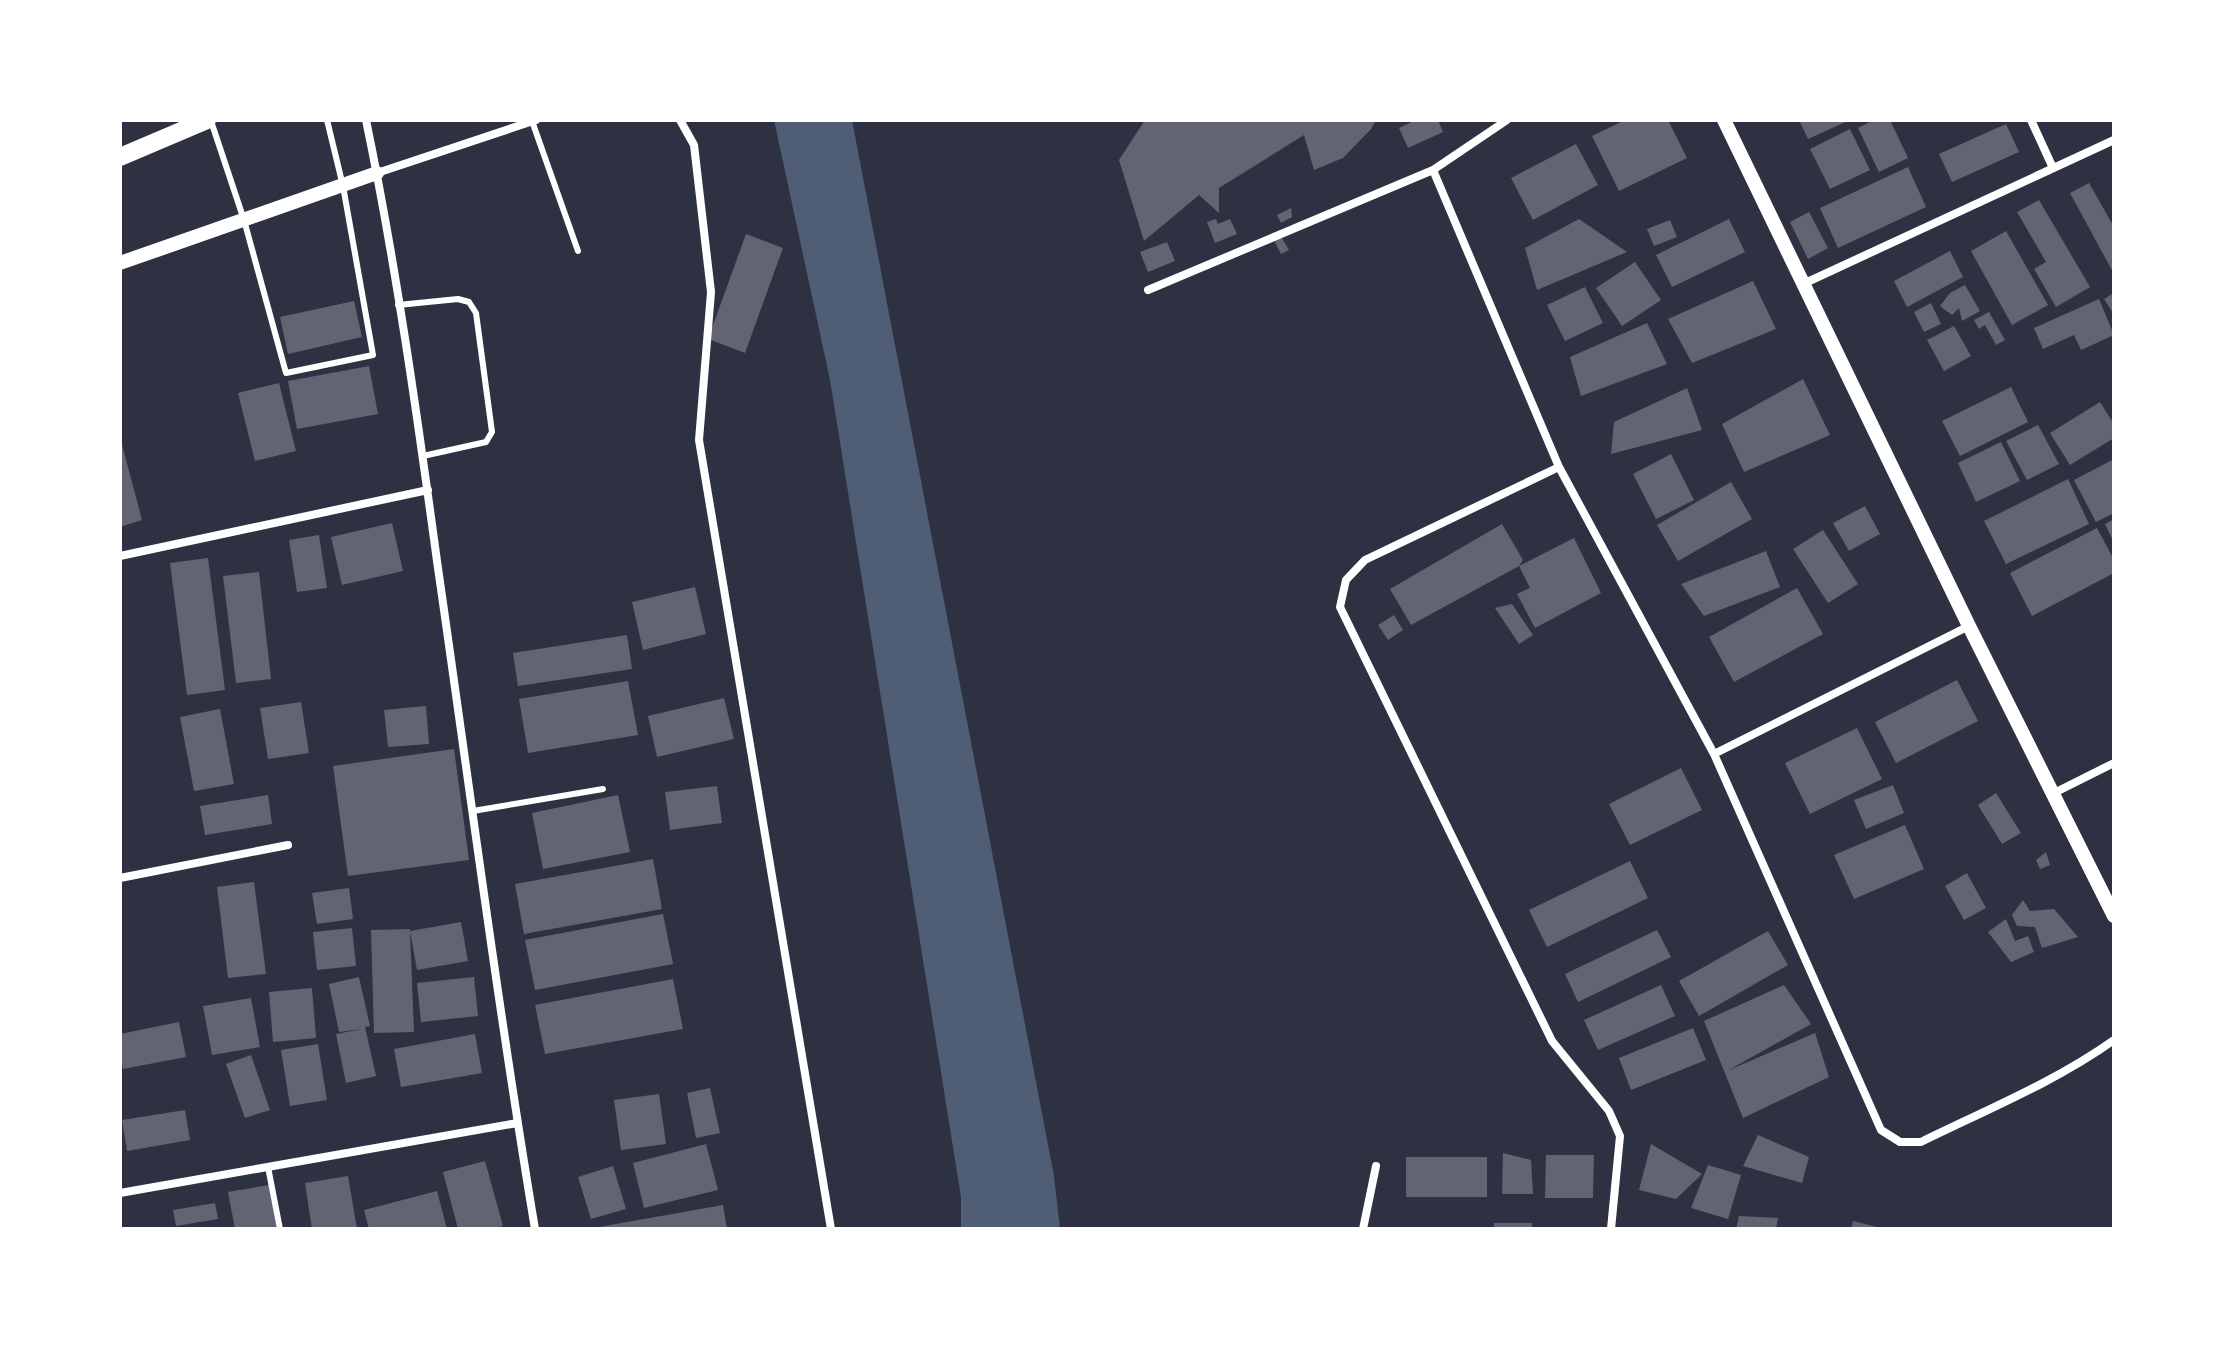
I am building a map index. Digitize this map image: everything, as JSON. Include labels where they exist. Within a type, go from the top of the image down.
[{"type":"highway","points":[[120,157],[209,120]]},
{"type":"street","points":[[366,120],[423,456],[517,1123],[535,1229]]},
{"type":"street","points":[[680,120],[694,145],[711,292],[699,440],[831,1229]]},
{"type":"street","points":[[1148,290],[1433,170],[1507,120]]},
{"type":"street","points":[[1724,120],[1969,626],[2114,916]]},
{"type":"street","points":[[2031,120],[2053,168]]},
{"type":"street","points":[[120,263],[534,121]]},
{"type":"street","points":[[1802,284],[2114,140]]},
{"type":"street","points":[[1433,170],[1559,467],[1714,754],[1881,1130],[1900,1142],[1921,1142],[2086,1059],[2114,1040]]},
{"type":"street","points":[[1559,467],[1365,560],[1346,580],[1340,607],[1552,1041],[1609,1111],[1615,1123],[1620,1136],[1611,1229]]},
{"type":"street","points":[[120,556],[428,490]]},
{"type":"street","points":[[1714,754],[1969,626]]},
{"type":"street","points":[[2052,794],[2114,763]]},
{"type":"street","points":[[120,878],[288,845]]},
{"type":"street","points":[[120,1193],[517,1123]]},
{"type":"street","points":[[1363,1229],[1376,1166]]},
{"type":"lane","points":[[209,120],[244,220],[286,373],[373,355],[343,186],[327,120]]},
{"type":"lane","points":[[534,121],[578,251]]},
{"type":"lane","points":[[398,305],[458,299],[469,302],[476,313],[492,432],[486,442],[423,456]]},
{"type":"lane","points":[[473,811],[603,789]]},
{"type":"lane","points":[[268,1167],[280,1229]]},
{"type":"water","points":[[774,120],[852,120],[1054,1176],[1060,1229],[961,1229],[961,1197],[830,380]]},
{"type":"building","points":[[1145,120],[1376,120],[1343,158],[1314,170],[1304,135],[1219,188],[1219,213],[1199,195],[1144,241],[1119,160]]},
{"type":"building","points":[[1416,120],[1438,120],[1443,132],[1408,148],[1399,128]]},
{"type":"building","points":[[1625,120],[1668,120],[1687,158],[1619,191],[1592,136]]},
{"type":"building","points":[[1799,120],[1850,120],[1808,139]]},
{"type":"building","points":[[1874,120],[1890,120],[1908,158],[1879,172],[1858,128]]},
{"type":"building","points":[[2006,124],[2019,152],[1952,182],[1939,154]]},
{"type":"building","points":[[1850,129],[1870,170],[1830,189],[1810,149]]},
{"type":"building","points":[[1576,144],[1598,185],[1533,220],[1511,178]]},
{"type":"building","points":[[1908,167],[1926,207],[1838,248],[1820,208]]},
{"type":"building","points":[[2089,183],[2114,227],[2114,274],[2070,193]]},
{"type":"building","points":[[2039,200],[2090,287],[2056,307],[2034,269],[2046,262],[2017,212]]},
{"type":"building","points":[[1291,208],[1292,217],[1281,223],[1277,215]]},
{"type":"building","points":[[1809,212],[1828,248],[1808,259],[1790,222]]},
{"type":"building","points":[[1216,219],[1218,224],[1230,219],[1237,234],[1215,243],[1207,222]]},
{"type":"building","points":[[1579,219],[1627,252],[1537,290],[1525,248]]},
{"type":"building","points":[[1729,219],[1745,252],[1672,287],[1656,255]]},
{"type":"building","points":[[1670,220],[1677,237],[1654,246],[1647,229]]},
{"type":"building","points":[[2006,231],[2048,305],[2012,325],[1971,251]]},
{"type":"building","points":[[746,234],[783,248],[745,353],[708,339]]},
{"type":"building","points":[[1280,235],[1289,250],[1281,254],[1273,238]]},
{"type":"building","points":[[1167,242],[1175,261],[1148,272],[1140,252]]},
{"type":"building","points":[[1950,251],[1963,277],[1907,307],[1894,281]]},
{"type":"building","points":[[1635,262],[1661,300],[1622,326],[1596,288]]},
{"type":"building","points":[[1753,281],[1776,329],[1692,363],[1668,319]]},
{"type":"building","points":[[1965,285],[1980,311],[1962,321],[1959,308],[1952,315],[1940,306],[1950,293]]},
{"type":"building","points":[[1585,287],[1603,323],[1565,341],[1547,305]]},
{"type":"building","points":[[2114,293],[2114,315],[2104,299]]},
{"type":"building","points":[[2099,299],[2114,335],[2081,350],[2074,335],[2043,349],[2034,328]]},
{"type":"building","points":[[354,301],[362,337],[288,354],[280,317]]},
{"type":"building","points":[[1931,303],[1941,324],[1924,332],[1914,312]]},
{"type":"building","points":[[1989,312],[2005,340],[1996,345],[1985,325],[1979,329],[1974,320]]},
{"type":"building","points":[[1647,323],[1667,364],[1581,396],[1570,357]]},
{"type":"building","points":[[1954,326],[1971,356],[1944,371],[1927,340]]},
{"type":"building","points":[[369,366],[378,414],[297,429],[288,381]]},
{"type":"building","points":[[1803,379],[1830,435],[1744,472],[1722,424]]},
{"type":"building","points":[[279,383],[296,451],[255,461],[238,393]]},
{"type":"building","points":[[2011,387],[2028,422],[1960,456],[1942,421]]},
{"type":"building","points":[[1687,388],[1702,430],[1611,454],[1614,422]]},
{"type":"building","points":[[2100,402],[2114,424],[2114,438],[2070,465],[2050,433]]},
{"type":"building","points":[[2038,425],[2059,464],[2027,480],[2006,441]]},
{"type":"building","points":[[120,437],[142,520],[120,527]]},
{"type":"building","points":[[2001,442],[2020,481],[1976,502],[1958,463]]},
{"type":"building","points":[[1671,454],[1694,500],[1656,519],[1633,474]]},
{"type":"building","points":[[2114,459],[2114,513],[2096,522],[2074,480]]},
{"type":"building","points":[[2068,479],[2089,524],[2006,564],[1984,521]]},
{"type":"building","points":[[1731,482],[1752,519],[1678,561],[1657,525]]},
{"type":"building","points":[[1865,506],[1880,534],[1849,551],[1833,523]]},
{"type":"building","points":[[2114,519],[2114,543],[2105,524]]},
{"type":"building","points":[[392,523],[403,571],[342,585],[331,537]]},
{"type":"building","points":[[1502,524],[1523,560],[1519,566],[1411,625],[1390,589]]},
{"type":"building","points":[[2097,528],[2114,560],[2114,573],[2032,616],[2010,573]]},
{"type":"building","points":[[1823,530],[1858,584],[1828,603],[1793,549]]},
{"type":"building","points":[[319,535],[327,588],[297,592],[289,540]]},
{"type":"building","points":[[1574,538],[1601,593],[1535,628],[1517,594],[1530,588],[1519,566]]},
{"type":"building","points":[[1766,551],[1780,587],[1704,616],[1681,584]]},
{"type":"building","points":[[208,558],[225,690],[187,695],[170,563]]},
{"type":"building","points":[[259,572],[271,679],[236,683],[223,576]]},
{"type":"building","points":[[695,587],[706,634],[643,650],[632,602]]},
{"type":"building","points":[[1797,588],[1823,634],[1734,682],[1709,637]]},
{"type":"building","points":[[1512,604],[1533,635],[1519,644],[1495,608]]},
{"type":"building","points":[[1394,615],[1403,630],[1388,640],[1378,625]]},
{"type":"building","points":[[627,635],[632,669],[518,686],[513,653]]},
{"type":"building","points":[[1957,680],[1978,721],[1896,763],[1875,722]]},
{"type":"building","points":[[628,681],[638,735],[528,753],[519,699]]},
{"type":"building","points":[[724,698],[734,739],[657,757],[648,716]]},
{"type":"building","points":[[301,702],[309,753],[268,759],[260,708]]},
{"type":"building","points":[[426,706],[429,744],[388,747],[384,710]]},
{"type":"building","points":[[220,709],[234,784],[194,791],[180,717]]},
{"type":"building","points":[[1857,728],[1882,779],[1810,814],[1785,763]]},
{"type":"building","points":[[454,749],[469,860],[348,876],[333,766]]},
{"type":"building","points":[[1681,768],[1702,810],[1630,845],[1609,804]]},
{"type":"building","points":[[1893,785],[1904,813],[1866,829],[1854,800]]},
{"type":"building","points":[[717,786],[722,823],[670,830],[665,792]]},
{"type":"building","points":[[1996,793],[2021,833],[2002,844],[1978,805]]},
{"type":"building","points":[[268,795],[272,824],[205,835],[200,806]]},
{"type":"building","points":[[618,795],[630,852],[543,869],[532,813]]},
{"type":"building","points":[[1905,825],[1924,869],[1854,899],[1834,855]]},
{"type":"building","points":[[2046,852],[2050,865],[2040,869],[2036,860]]},
{"type":"building","points":[[653,859],[662,909],[524,934],[515,884]]},
{"type":"building","points":[[1630,861],[1648,898],[1547,947],[1529,910]]},
{"type":"building","points":[[1967,873],[1986,908],[1964,920],[1945,886]]},
{"type":"building","points":[[254,882],[266,974],[228,978],[217,887]]},
{"type":"building","points":[[349,888],[353,919],[317,924],[312,893]]},
{"type":"building","points":[[2023,900],[2030,911],[2054,909],[2078,937],[2042,948],[2035,927],[2017,926],[2012,915]]},
{"type":"building","points":[[663,914],[673,964],[535,990],[525,940]]},
{"type":"building","points":[[2006,919],[2015,941],[2028,936],[2034,952],[2011,962],[1988,932]]},
{"type":"building","points":[[461,922],[468,961],[417,970],[410,931]]},
{"type":"building","points":[[352,928],[356,966],[317,970],[313,932]]},
{"type":"building","points":[[410,929],[414,1032],[374,1033],[371,930]]},
{"type":"building","points":[[1657,930],[1671,957],[1578,1002],[1565,974]]},
{"type":"building","points":[[1768,931],[1788,965],[1699,1016],[1679,981]]},
{"type":"building","points":[[359,977],[370,1026],[365,1027],[376,1076],[346,1083],[336,1034],[362,1029],[339,1032],[329,984]]},
{"type":"building","points":[[474,977],[478,1016],[421,1022],[417,983]]},
{"type":"building","points":[[673,979],[683,1029],[545,1054],[535,1005]]},
{"type":"building","points":[[1661,985],[1675,1016],[1598,1050],[1584,1020]]},
{"type":"building","points":[[1784,985],[1811,1024],[1727,1071],[1815,1033],[1829,1077],[1743,1118],[1704,1021]]},
{"type":"building","points":[[312,988],[316,1038],[273,1042],[269,992]]},
{"type":"building","points":[[251,998],[260,1047],[212,1055],[203,1006]]},
{"type":"building","points":[[179,1022],[186,1057],[123,1069],[120,1034]]},
{"type":"building","points":[[1693,1028],[1706,1060],[1631,1090],[1619,1058]]},
{"type":"building","points":[[475,1034],[482,1073],[401,1087],[394,1049]]},
{"type":"building","points":[[318,1044],[327,1100],[290,1106],[281,1050]]},
{"type":"building","points":[[251,1055],[270,1110],[245,1118],[226,1064]]},
{"type":"building","points":[[710,1088],[720,1133],[696,1138],[687,1093]]},
{"type":"building","points":[[659,1094],[666,1144],[621,1150],[614,1100]]},
{"type":"building","points":[[185,1110],[190,1140],[127,1151],[122,1120]]},
{"type":"building","points":[[1758,1135],[1809,1157],[1802,1183],[1743,1166]]},
{"type":"building","points":[[706,1144],[718,1190],[644,1208],[633,1163]]},
{"type":"building","points":[[1651,1144],[1702,1174],[1676,1199],[1639,1190]]},
{"type":"building","points":[[1503,1153],[1531,1160],[1533,1194],[1502,1194]]},
{"type":"building","points":[[1546,1155],[1594,1155],[1593,1198],[1545,1198]]},
{"type":"building","points":[[1406,1157],[1487,1157],[1487,1197],[1406,1197]]},
{"type":"building","points":[[485,1161],[503,1226],[458,1229],[443,1172]]},
{"type":"building","points":[[1708,1165],[1741,1175],[1728,1219],[1691,1208]]},
{"type":"building","points":[[613,1166],[626,1209],[591,1219],[578,1177]]},
{"type":"building","points":[[348,1176],[357,1229],[312,1229],[305,1183]]},
{"type":"building","points":[[269,1185],[277,1229],[235,1229],[228,1192]]},
{"type":"building","points":[[437,1191],[447,1229],[369,1229],[364,1210]]},
{"type":"building","points":[[215,1203],[218,1219],[176,1226],[173,1210]]},
{"type":"building","points":[[723,1205],[727,1229],[599,1229],[599,1227]]},
{"type":"building","points":[[1739,1216],[1778,1218],[1776,1229],[1736,1229]]},
{"type":"building","points":[[1853,1221],[1881,1228],[1851,1229]]},
{"type":"building","points":[[1494,1223],[1532,1223],[1532,1229],[1494,1229]]}]
